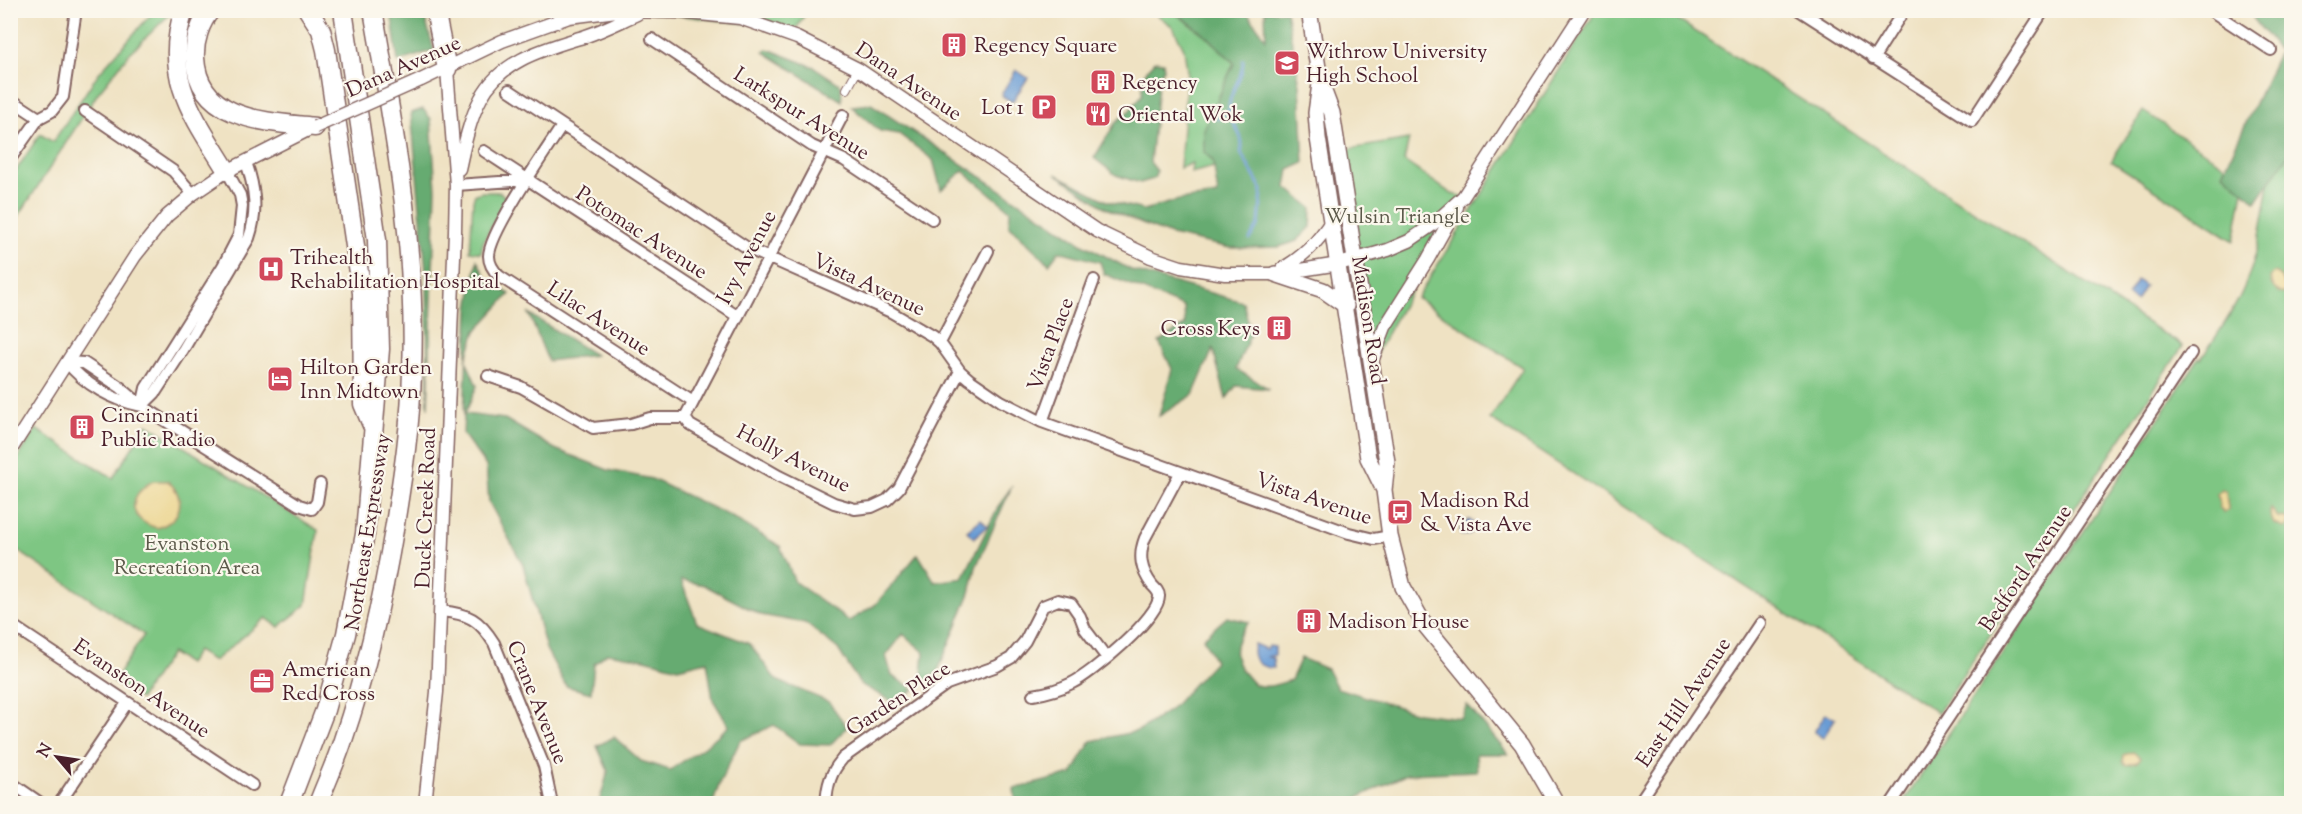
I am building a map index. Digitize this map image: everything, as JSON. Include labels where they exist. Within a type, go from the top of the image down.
[{"type":"highway","points":[[184,10],[177,44],[177,65],[181,86],[189,108],[227,171]]},
{"type":"highway","points":[[211,10],[201,25],[194,49],[196,69],[209,96],[230,111],[248,117],[315,127]]},
{"type":"highway","points":[[308,10],[321,30],[326,50],[362,292],[363,404],[374,430]]},
{"type":"highway","name":"Northeast Expressway","points":[[289,804],[325,710],[346,634],[365,534],[380,349],[377,240],[343,10]]},
{"type":"highway","name":"Northeast Expressway","points":[[318,804],[343,741],[370,654],[405,465],[412,371],[411,287],[403,189],[374,10]]},
{"type":"highway","points":[[435,10],[447,69]]},
{"type":"main road","name":"Madison Road","points":[[1309,10],[1320,81],[1332,113],[1356,259],[1387,462],[1384,490],[1398,573],[1415,612],[1522,744],[1557,804]]},
{"type":"main road","name":"Madison Road","points":[[1320,81],[1316,113],[1318,129],[1368,458],[1384,490]]},
{"type":"main road","points":[[1339,264],[1347,270],[1359,339],[1377,393]]},
{"type":"main road","points":[[1275,273],[1323,290],[1346,306]]},
{"type":"street","points":[[10,159],[39,118],[52,111],[63,98],[76,10]]},
{"type":"street","points":[[1372,361],[1385,327],[1428,259],[1463,197],[1584,10]]},
{"type":"street","points":[[1799,10],[1972,121],[2044,10]]},
{"type":"street","points":[[1873,59],[1904,10]]},
{"type":"street","points":[[2210,10],[2271,50]]},
{"type":"street","points":[[562,126],[526,180],[456,184],[481,97],[495,78],[518,62],[540,51],[588,35],[642,12]]},
{"type":"street","name":"Dana Avenue","points":[[10,451],[141,247],[167,216],[193,194],[227,171],[315,127],[447,69],[502,41],[569,14],[679,12],[740,18],[797,38],[858,69],[1097,231],[1150,257],[1181,267],[1225,274],[1275,273],[1339,264],[1388,250],[1409,241],[1432,225],[1463,197]]},
{"type":"street","name":"Larkspur Avenue","points":[[652,39],[672,46],[812,146],[844,160],[932,219]]},
{"type":"street","name":"Duck Creek Road","points":[[424,804],[435,723],[441,611],[456,184],[447,69]]},
{"type":"street","points":[[847,89],[858,69]]},
{"type":"street","name":"Vista Avenue","points":[[509,90],[749,249],[891,312],[940,343],[960,371],[980,388],[1042,422],[1358,536],[1374,539],[1390,536]]},
{"type":"street","points":[[10,99],[39,118]]},
{"type":"street","points":[[85,111],[173,171],[193,194]]},
{"type":"street","name":"Ivy Avenue","points":[[685,418],[843,115]]},
{"type":"street","name":"Potomac Avenue","points":[[484,151],[737,316]]},
{"type":"street","points":[[142,406],[155,393],[183,350],[249,238],[254,223],[255,206],[246,162]]},
{"type":"street","points":[[142,406],[146,388],[223,266],[239,235],[242,207],[240,195],[227,171]]},
{"type":"street","name":"Lilac Avenue","points":[[526,180],[492,241],[490,262],[499,276],[693,402]]},
{"type":"street","points":[[1275,273],[1301,258],[1317,243],[1332,220]]},
{"type":"street","points":[[940,343],[988,251]]},
{"type":"street","name":"Vista Place","points":[[1042,422],[1094,280]]},
{"type":"street","name":"Bedford Avenue","points":[[1891,804],[2191,353]]},
{"type":"street","points":[[67,362],[77,375],[113,397],[142,406],[299,506],[312,509],[317,502],[320,484]]},
{"type":"street","name":"Holly Avenue","points":[[685,418],[690,425],[779,476],[842,507],[863,509],[880,504],[899,488],[960,371]]},
{"type":"street","points":[[488,376],[520,387],[593,428],[631,424],[650,418],[685,418]]},
{"type":"street","points":[[1033,695],[1059,689],[1075,682],[1107,658],[1134,633],[1152,612],[1159,601],[1159,593],[1144,570],[1140,560],[1140,549],[1180,472]]},
{"type":"street","name":"Garden Place","points":[[826,804],[830,777],[843,758],[947,684],[997,666],[1011,658],[1025,641],[1043,606],[1058,600],[1071,603],[1080,615],[1085,629],[1107,658]]},
{"type":"street","name":"Crane Avenue","points":[[441,611],[460,613],[470,617],[488,633],[494,643],[544,766],[552,804]]},
{"type":"street","name":"East Hill Avenue","points":[[1638,804],[1760,623]]},
{"type":"street","name":"Evanston Avenue","points":[[10,624],[252,785]]},
{"type":"street","points":[[59,804],[127,703]]},
{"type":"street","points":[[10,783],[42,804]]},
{"type":"green space","points":[[154,11],[173,11],[129,54],[98,93],[11,228],[11,178],[40,134],[53,142],[98,74]]},
{"type":"green space","points":[[391,11],[423,11],[434,50],[398,62]]},
{"type":"green space","points":[[641,11],[807,11],[792,36],[767,26]]},
{"type":"green space","points":[[1152,11],[1172,11],[1209,38],[1234,63],[1204,130],[1214,167],[1191,173],[1192,163],[1180,168],[1187,71],[1184,49],[1173,27]]},
{"type":"green space","points":[[1174,11],[1246,11],[1266,39],[1265,11],[1286,11],[1300,85],[1304,163],[1289,170],[1286,187],[1312,208],[1311,227],[1297,241],[1279,247],[1230,248],[1171,235],[1106,208],[1056,174],[1107,201],[1144,210],[1179,200],[1218,195],[1213,161],[1204,152],[1204,130],[1234,63],[1209,38]]},
{"type":"green space","points":[[1596,11],[1664,11],[2183,346],[1938,713],[1490,419],[1523,368],[1417,298]]},
{"type":"green space","points":[[2258,11],[2291,11],[2291,151],[2256,202],[2223,173],[2279,51],[2253,18]]},
{"type":"green space","points":[[768,49],[814,67],[841,85],[842,101],[764,52]]},
{"type":"green space","points":[[1155,61],[1163,62],[1164,69],[1159,76],[1150,162],[1157,171],[1154,179],[1140,183],[1116,175],[1094,158],[1116,122],[1142,95],[1143,75]]},
{"type":"green space","points":[[2291,78],[2291,803],[1902,804],[2234,308],[2245,286],[2255,254]]},
{"type":"green space","points":[[871,104],[1083,244],[1133,271],[1243,302],[1251,333],[1236,369],[1269,389],[1236,386],[1226,399],[1213,349],[1193,395],[1159,416],[1172,369],[1159,342],[1185,325],[1184,307],[1104,274],[1100,262],[1059,251],[1049,264],[1009,225],[1010,210],[963,171],[941,190],[933,160],[899,134],[880,131],[851,106]]},
{"type":"green space","points":[[423,109],[431,119],[436,189],[428,408],[427,282],[411,113]]},
{"type":"green space","points":[[2143,111],[2245,179],[2234,241],[2111,161]]},
{"type":"green space","name":"Wulsin Triangle","points":[[1409,139],[1404,161],[1452,194],[1463,197],[1372,361],[1337,151]]},
{"type":"green space","points":[[500,192],[506,198],[483,243],[481,253],[470,251],[473,200],[475,194]]},
{"type":"green space","points":[[477,260],[489,283],[510,294],[476,331],[467,358],[469,309]]},
{"type":"green space","points":[[529,314],[595,355],[548,361]]},
{"type":"green space","points":[[466,361],[477,386],[465,414],[505,419],[555,449],[608,470],[652,479],[730,516],[780,546],[795,582],[849,621],[875,605],[918,554],[935,582],[963,578],[998,507],[1012,486],[976,567],[970,593],[937,673],[921,684],[924,652],[903,634],[886,656],[892,676],[914,689],[897,704],[860,684],[838,649],[805,623],[761,615],[704,585],[681,580],[697,623],[750,644],[776,680],[829,702],[847,727],[830,745],[800,744],[774,725],[740,741],[720,782],[713,803],[599,803],[608,771],[597,746],[614,737],[641,761],[670,770],[704,747],[729,726],[713,700],[707,661],[678,668],[645,659],[607,653],[594,664],[591,693],[566,686],[546,649],[523,565],[489,502],[486,466],[463,434]]},
{"type":"green space","name":"Evanston Recreation Area","points":[[147,424],[318,530],[306,605],[279,627],[266,618],[215,660],[197,651],[188,664],[171,653],[140,699],[113,682],[144,635],[11,546],[10,471],[36,429],[113,478]]},
{"type":"green space","points":[[1227,617],[1249,622],[1237,640],[1235,653],[1239,666],[1254,684],[1268,686],[1291,680],[1301,658],[1327,669],[1337,688],[1418,713],[1461,718],[1467,705],[1508,754],[1476,754],[1477,771],[1407,774],[1355,799],[1273,804],[1016,803],[1014,789],[1072,774],[1091,741],[1138,731],[1170,710],[1215,661],[1203,638]]},
{"type":"sand","points":[[2274,273],[2284,282],[2286,291],[2282,294],[2271,283],[2270,278]]},
{"type":"sand","points":[[153,481],[168,481],[178,495],[179,502],[179,508],[172,520],[157,528],[140,519],[134,507],[138,493]]},
{"type":"sand","points":[[2222,489],[2226,492],[2228,508],[2224,512],[2219,507],[2217,494]]},
{"type":"sand","points":[[2271,509],[2278,517],[2289,520],[2287,526],[2284,528],[2274,524],[2270,514]]},
{"type":"sand","points":[[2133,752],[2140,758],[2137,762],[2126,765],[2123,762],[2124,755]]},
{"type":"water","points":[[1016,70],[1028,78],[1012,102],[1001,95]]},
{"type":"water","points":[[2137,280],[2145,286],[2136,301],[2127,296]]},
{"type":"water","points":[[981,519],[987,526],[974,538],[967,531]]},
{"type":"water","points":[[1469,520],[1477,525],[1476,530],[1467,535],[1461,535],[1460,529]]},
{"type":"water","points":[[1254,644],[1266,649],[1269,646],[1275,647],[1275,655],[1267,657],[1273,658],[1274,668],[1257,662],[1253,654]]},
{"type":"water","points":[[1826,713],[1835,719],[1823,738],[1814,732]]},
{"type":"waterway","points":[[1243,60],[1243,67],[1229,103],[1229,110],[1240,135],[1241,153],[1262,190],[1259,224],[1250,239]]},
{"type":"waterway","points":[[1217,119],[1229,110]]},
{"type":"place","name":"Regency Square","points":[[954,45]]},
{"type":"place","name":"Withrow University High School","points":[[1287,63]]},
{"type":"place","name":"Regency","points":[[1103,82]]},
{"type":"place","name":"Lot 1","points":[[1044,107]]},
{"type":"place","name":"Oriental Wok","points":[[1098,114]]},
{"type":"place","name":"Trihealth Rehabilitation Hospital","points":[[271,269]]},
{"type":"place","name":"Cross Keys","points":[[1279,328]]},
{"type":"place","name":"Hilton Garden Inn Midtown","points":[[280,379]]},
{"type":"place","name":"Cincinnati Public Radio","points":[[82,427]]},
{"type":"place","name":"Madison Rd & Vista Ave","points":[[1400,512]]},
{"type":"place","name":"Madison House","points":[[1309,621]]},
{"type":"place","name":"American Red Cross","points":[[262,681]]}]
